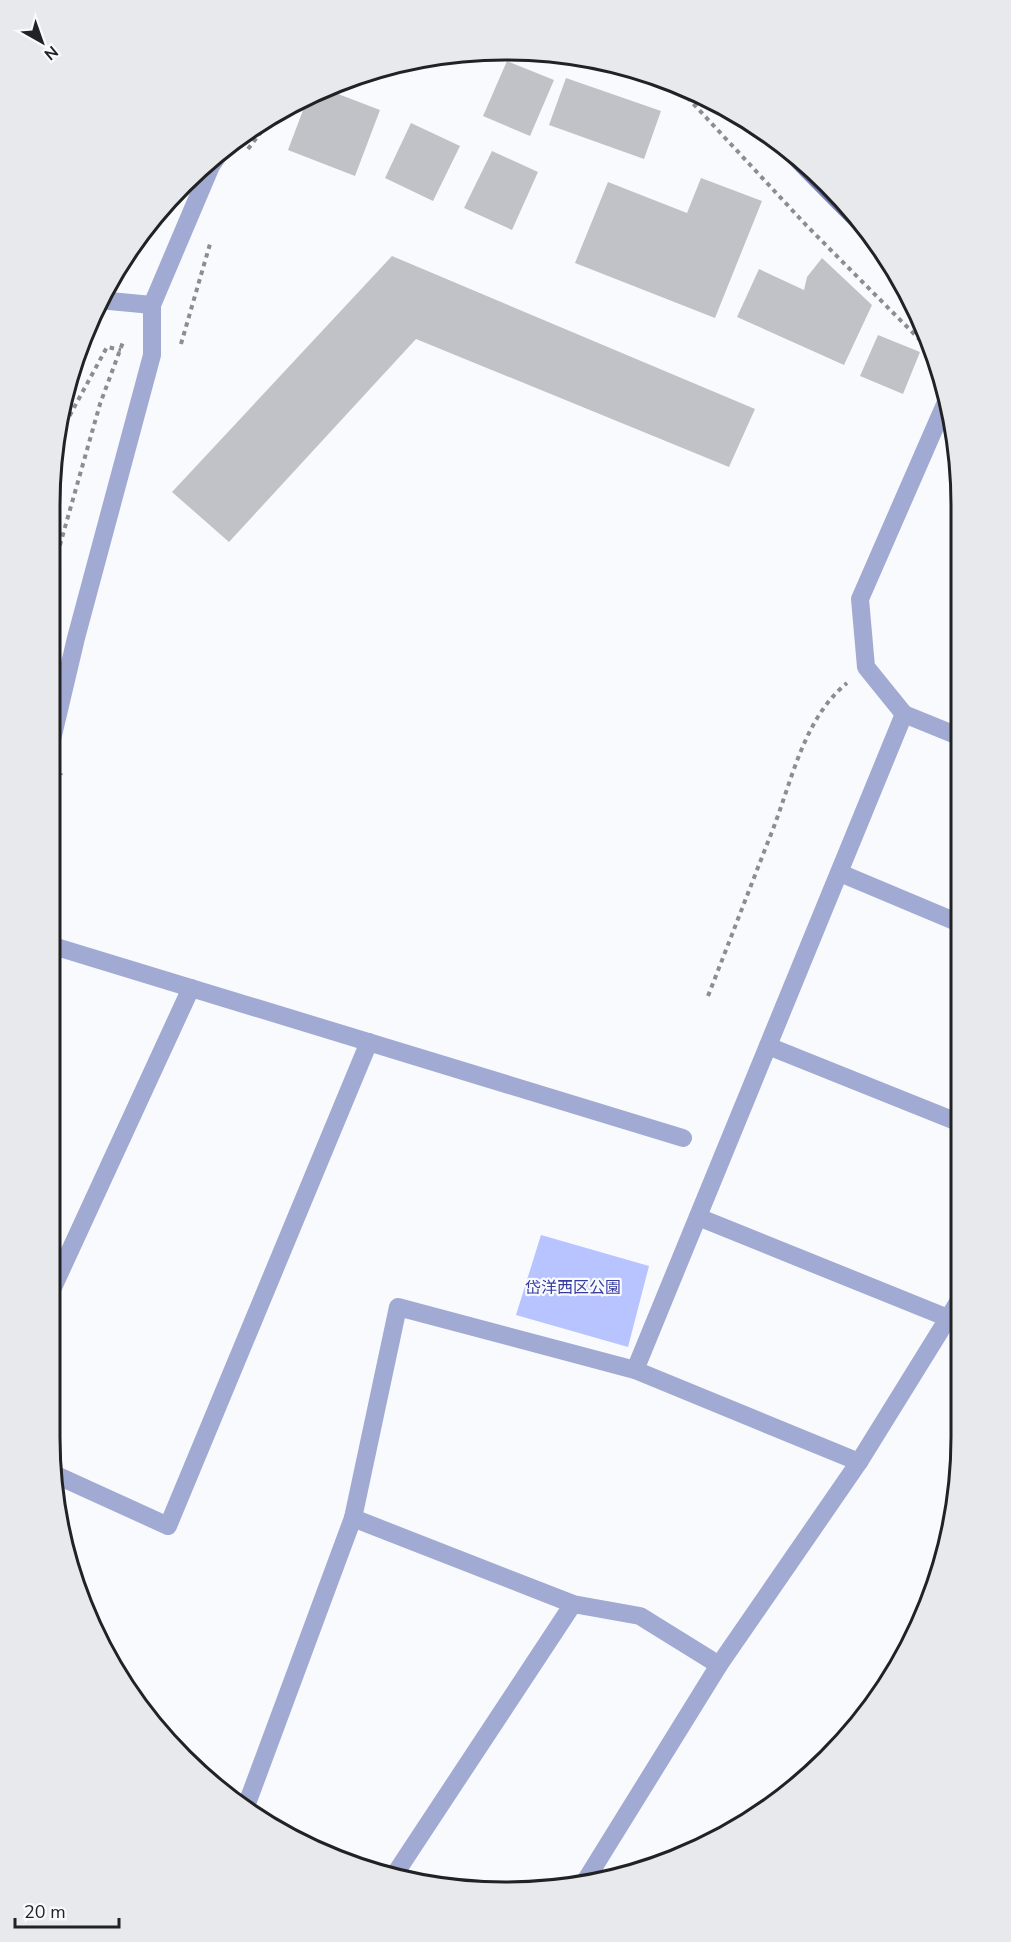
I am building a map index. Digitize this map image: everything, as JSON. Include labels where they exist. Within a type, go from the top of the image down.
[{"type":"street","points":[[60,706],[152,355],[144,304],[206,176]]},
{"type":"street","points":[[110,301],[144,304]]},
{"type":"street","points":[[941,414],[860,599],[866,667],[904,714],[951,733]]},
{"type":"street","points":[[635,1370],[904,714]]},
{"type":"street","points":[[840,873],[951,920]]},
{"type":"street","points":[[60,948],[683,1138]]},
{"type":"street","points":[[60,1272],[191,988]]},
{"type":"street","points":[[62,1478],[168,1526],[369,1042]]},
{"type":"street","points":[[768,1046],[951,1119]]},
{"type":"street","points":[[698,1217],[948,1318]]},
{"type":"street","points":[[248,1800],[353,1518],[398,1307],[635,1370],[859,1462]]},
{"type":"street","points":[[590,1873],[719,1665],[859,1462],[951,1313]]},
{"type":"street","points":[[353,1518],[573,1604],[640,1616],[719,1665]]},
{"type":"street","points":[[398,1869],[573,1604]]},
{"type":"path","points":[[690,100],[806,225],[918,338]]},
{"type":"path","points":[[60,545],[100,404],[120,350],[144,304]]},
{"type":"path","points":[[70,415],[106,347],[152,355]]},
{"type":"path","points":[[708,996],[794,766],[813,727],[835,693],[866,667]]},
{"type":"green space","name":"岱洋西区公園","points":[[541,1235],[649,1266],[628,1347],[516,1315]]},
{"type":"building","points":[[507,61],[554,80],[530,136],[483,116]]},
{"type":"building","points":[[566,78],[661,111],[644,159],[549,125]]},
{"type":"building","points":[[335,94],[380,110],[355,176],[288,150],[304,108]]},
{"type":"building","points":[[411,123],[460,146],[433,201],[385,178]]},
{"type":"building","points":[[492,151],[538,172],[512,230],[464,208]]},
{"type":"building","points":[[701,178],[762,201],[715,318],[575,263],[608,182],[687,213]]},
{"type":"building","points":[[392,256],[755,409],[729,467],[416,339],[229,542],[172,492]]},
{"type":"building","points":[[822,258],[872,305],[844,365],[737,317],[759,269],[804,290],[807,277]]},
{"type":"building","points":[[878,335],[920,352],[903,394],[860,376]]}]
